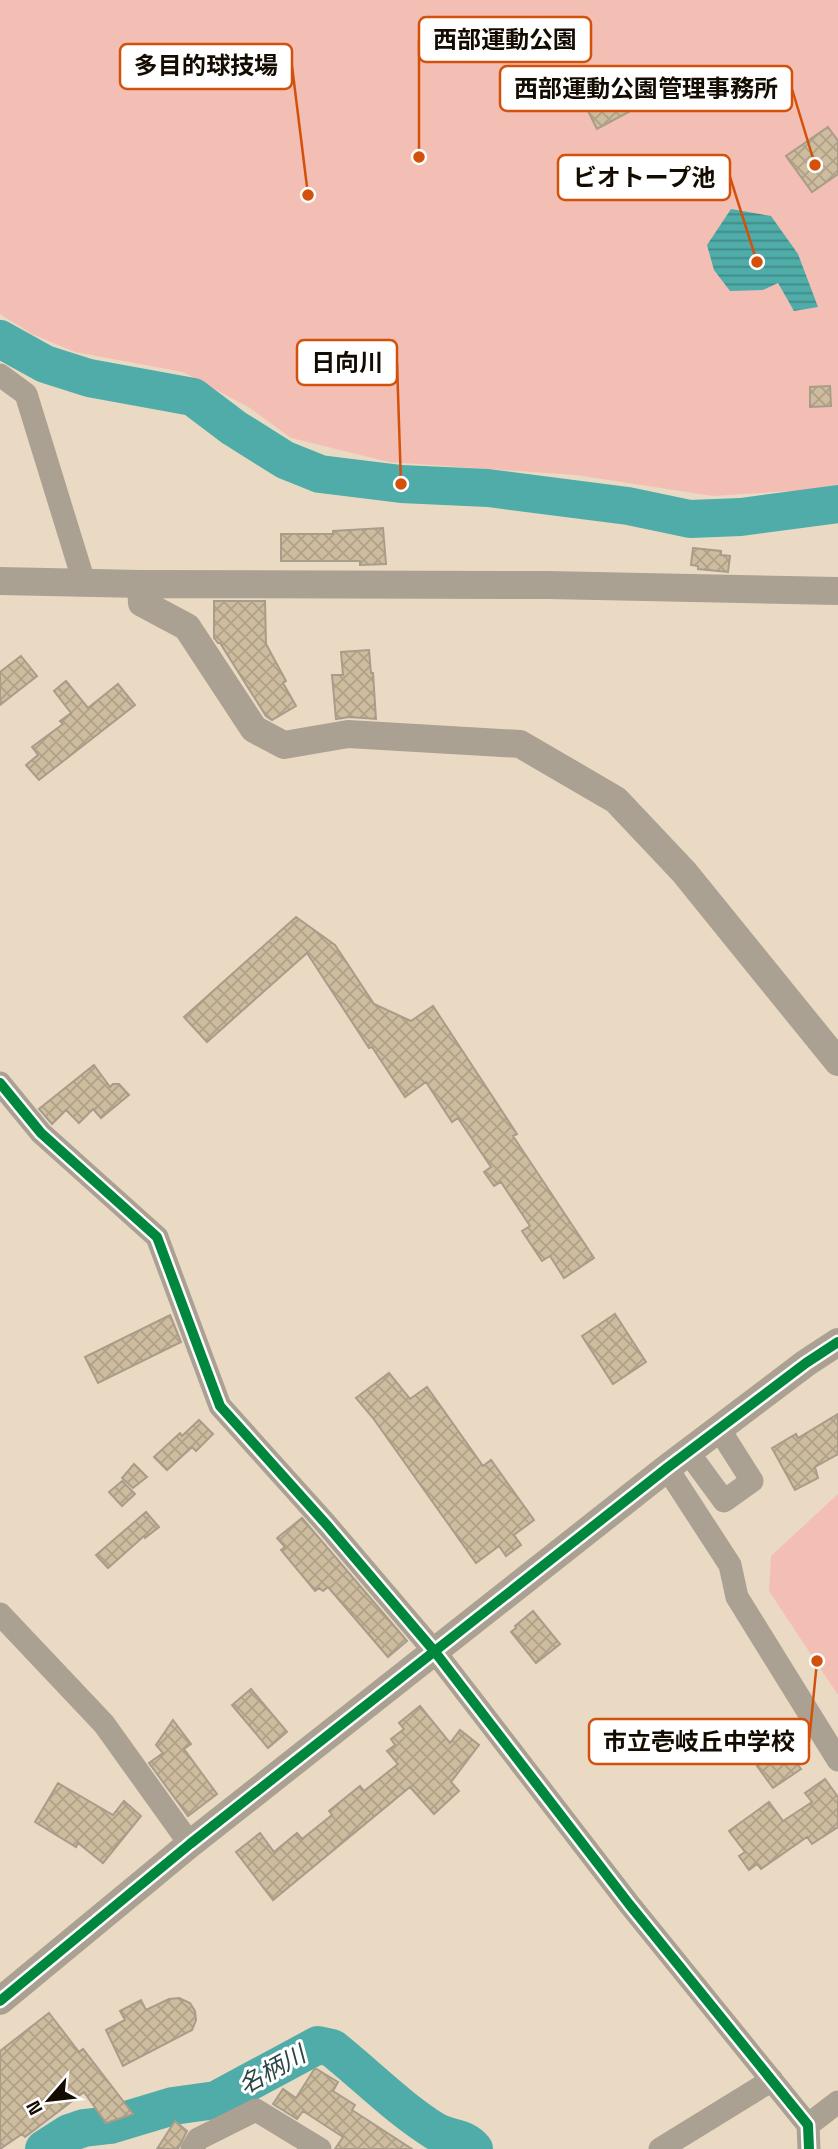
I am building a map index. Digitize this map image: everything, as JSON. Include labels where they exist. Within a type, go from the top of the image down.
[{"type":"street","points":[[0,375],[26,394],[85,582]]},
{"type":"street","points":[[0,581],[534,585],[838,591]]},
{"type":"street","points":[[141,584],[142,603],[187,627],[254,729],[284,745],[348,734],[520,744],[616,800],[684,872],[838,1062]]},
{"type":"street","points":[[0,1083],[41,1133],[157,1237],[220,1406],[435,1651],[629,1904],[808,2125],[809,2149]]},
{"type":"street","points":[[0,2000],[190,1844],[678,1460],[838,1342]]},
{"type":"street","points":[[678,1460],[724,1501],[752,1481],[719,1429]]},
{"type":"street","points":[[678,1460],[730,1565],[737,1597],[838,1760]]},
{"type":"street","points":[[0,1614],[104,1724],[190,1844]]},
{"type":"street","points":[[660,2149],[772,2080]]},
{"type":"street","points":[[808,2125],[838,2102]]},
{"type":"street","points":[[192,2149],[198,2140],[256,2110],[320,2149]]},
{"type":"shaded area","points":[[0,0],[838,0],[838,488],[713,496],[576,475],[389,462],[291,438],[250,408],[183,372],[75,352],[32,334],[0,314]]},
{"type":"shaded area","points":[[838,1494],[838,1695],[769,1591],[771,1556]]},
{"type":"water","points":[[731,209],[771,216],[798,254],[818,307],[794,311],[778,283],[763,290],[730,291],[714,270],[707,245]]},
{"type":"building","points":[[625,92],[634,109],[597,129],[588,111]]},
{"type":"building","points":[[828,127],[838,141],[838,174],[812,192],[786,156]]},
{"type":"building","points":[[830,386],[831,406],[810,407],[810,387]]},
{"type":"building","points":[[383,528],[386,564],[360,565],[360,561],[281,561],[281,534],[333,534],[333,531]]},
{"type":"building","points":[[693,548],[721,551],[721,555],[730,556],[728,572],[698,569],[698,566],[691,565]]},
{"type":"building","points":[[214,601],[265,601],[266,644],[296,706],[272,720],[266,716],[220,643],[214,638]]},
{"type":"building","points":[[369,650],[376,719],[336,719],[332,675],[343,675],[341,652]]},
{"type":"building","points":[[21,656],[37,676],[0,705],[0,672]]},
{"type":"building","points":[[66,681],[88,708],[118,684],[135,705],[39,780],[26,765],[38,755],[32,747],[63,724],[60,721],[71,713],[54,691]]},
{"type":"building","points":[[296,917],[335,945],[374,1004],[411,1021],[433,1006],[517,1134],[513,1136],[594,1258],[564,1278],[550,1256],[542,1261],[522,1231],[530,1226],[501,1182],[494,1186],[484,1172],[491,1167],[458,1118],[452,1122],[426,1082],[405,1097],[372,1047],[369,1048],[307,953],[207,1042],[184,1017]]},
{"type":"building","points":[[94,1065],[110,1087],[119,1084],[129,1095],[101,1118],[93,1109],[79,1123],[66,1110],[52,1124],[39,1109]]},
{"type":"building","points":[[615,1314],[646,1362],[613,1384],[582,1336]]},
{"type":"building","points":[[170,1315],[181,1342],[98,1383],[85,1357]]},
{"type":"building","points":[[389,1373],[410,1399],[427,1387],[483,1466],[491,1460],[534,1520],[514,1535],[521,1545],[506,1556],[499,1546],[476,1563],[356,1398]]},
{"type":"building","points":[[838,1414],[838,1454],[815,1467],[818,1478],[795,1490],[772,1448],[796,1434],[798,1438]]},
{"type":"building","points":[[199,1420],[213,1434],[196,1451],[192,1447],[167,1470],[154,1457]]},
{"type":"building","points":[[134,1464],[147,1477],[133,1488],[122,1478]]},
{"type":"building","points":[[122,1481],[135,1494],[122,1506],[109,1492]]},
{"type":"building","points":[[146,1512],[159,1527],[145,1538],[144,1536],[108,1568],[96,1555]]},
{"type":"building","points":[[302,1518],[407,1641],[388,1657],[328,1587],[323,1591],[319,1588],[315,1591],[281,1550],[285,1547],[277,1538]]},
{"type":"building","points":[[533,1611],[560,1644],[536,1663],[511,1632]]},
{"type":"building","points":[[251,1689],[287,1732],[268,1748],[232,1705]]},
{"type":"building","points":[[420,1706],[450,1743],[460,1730],[479,1745],[451,1782],[459,1791],[434,1814],[410,1787],[273,1900],[236,1852],[260,1833],[274,1852],[297,1833],[302,1839],[332,1815],[329,1811],[360,1786],[364,1791],[398,1764],[387,1751],[395,1745],[391,1739],[404,1729],[399,1723]]},
{"type":"building","points":[[173,1720],[191,1744],[184,1749],[217,1794],[188,1816],[149,1763],[163,1753],[156,1745]]},
{"type":"building","points":[[785,1747],[801,1769],[773,1788],[757,1766]]},
{"type":"building","points":[[825,1779],[838,1797],[838,1827],[812,1844],[807,1837],[761,1869],[757,1864],[749,1870],[739,1856],[745,1852],[729,1831],[769,1802],[783,1821],[812,1802],[805,1793]]},
{"type":"building","points":[[58,1783],[113,1815],[124,1801],[141,1816],[103,1863],[78,1843],[76,1847],[35,1822]]},
{"type":"building","points":[[179,1998],[190,2003],[195,2011],[196,2020],[192,2030],[123,2066],[106,2030],[125,2020],[120,2011],[141,2000],[146,2010],[169,1999]]},
{"type":"building","points":[[49,2013],[79,2052],[83,2049],[133,2114],[106,2123],[84,2092],[25,2137],[22,2134],[0,2149],[0,2051]]},
{"type":"building","points":[[315,2068],[338,2082],[333,2091],[355,2105],[352,2110],[412,2149],[335,2149],[343,2137],[303,2111],[297,2119],[273,2104],[283,2089],[296,2098]]},
{"type":"building","points":[[175,2121],[187,2131],[178,2149],[157,2149]]},
{"type":"waterway","points":[[0,339],[45,364],[89,378],[193,397],[234,428],[285,460],[320,474],[401,484],[488,488],[628,506],[690,519],[741,517],[838,504]]},
{"type":"waterway","name":"名柄川","points":[[44,2149],[69,2133],[84,2128],[110,2125],[173,2106],[216,2100],[318,2045],[332,2048],[421,2122],[440,2134],[466,2142],[474,2149]]},
{"type":"cycle path","points":[[0,1083],[41,1133],[157,1237],[220,1406],[326,1524],[435,1652],[629,1904],[808,2125],[809,2149]]},
{"type":"cycle path","points":[[0,2001],[190,1844],[667,1468],[838,1342]]},
{"type":"place","name":"西部運動公園","points":[[419,157]]},
{"type":"place","name":"西部運動公園管理事務所","points":[[815,165]]},
{"type":"place","name":"多目的球技場","points":[[308,195]]},
{"type":"place","name":"ビオトープ池","points":[[757,262]]},
{"type":"place","name":"日向川","points":[[401,484]]},
{"type":"place","name":"市立壱岐丘中学校","points":[[817,1661]]}]
